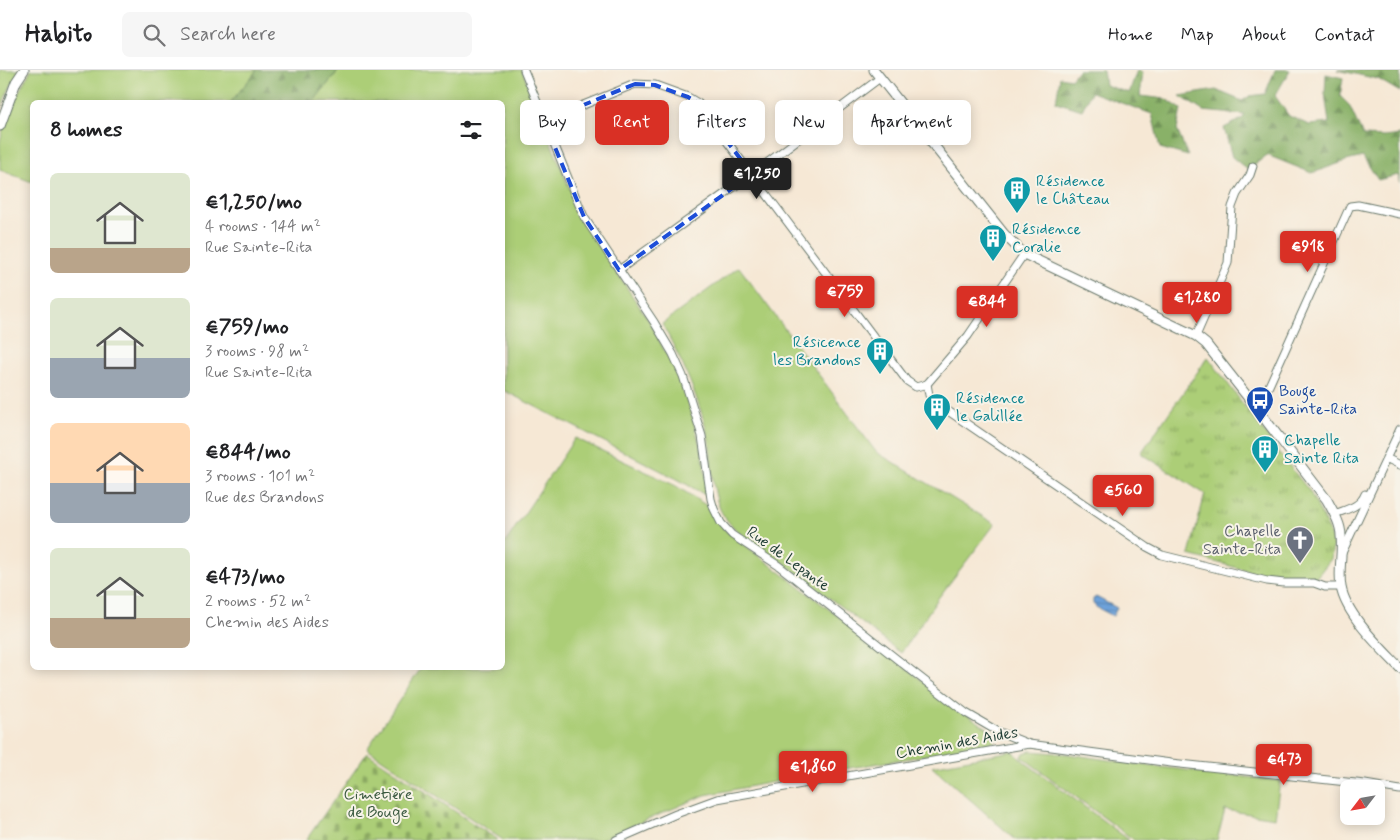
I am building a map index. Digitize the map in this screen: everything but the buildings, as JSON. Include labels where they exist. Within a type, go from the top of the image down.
[{"type":"street","points":[[0,126],[16,82],[24,70]]},
{"type":"street","name":"Rue de Lepante","points":[[524,70],[536,100]]},
{"type":"street","points":[[619,270],[752,174],[877,74],[1004,234],[1024,254],[1196,336],[1206,344],[1324,495],[1335,514],[1342,534],[1340,570],[1341,587],[1345,600],[1351,611],[1400,668]]},
{"type":"street","points":[[585,104],[635,84],[655,85],[688,97],[698,104],[907,382],[916,387],[927,384],[968,336],[1024,254]]},
{"type":"street","name":"Rue de Lepante","points":[[554,145],[584,217],[654,322],[673,354],[683,376],[702,436],[714,509],[721,523],[732,535],[779,566],[966,713],[997,731],[1029,744]]},
{"type":"street","points":[[1196,336],[1228,263],[1232,207],[1253,166]]},
{"type":"street","points":[[1258,410],[1350,206],[1358,205],[1400,214]]},
{"type":"street","points":[[927,384],[928,395],[935,402],[1147,547],[1162,555],[1266,581],[1284,584],[1314,583],[1325,587],[1341,587]]},
{"type":"street","points":[[1342,554],[1400,429]]},
{"type":"street","points":[[1386,458],[1400,465]]},
{"type":"street","points":[[1335,514],[1356,506],[1362,501],[1373,474],[1380,469]]},
{"type":"street","name":"Chemin des Aides","points":[[616,840],[676,814],[717,799],[1029,744],[1171,763],[1365,784],[1400,790]]},
{"type":"highlighted area","points":[[635,84],[655,85],[688,97],[698,103],[752,174],[619,270],[584,217],[544,121]]},
{"type":"green space","points":[[0,70],[19,70],[0,112]]},
{"type":"green space","points":[[31,70],[257,70],[233,100],[30,100],[30,181],[0,170],[0,142],[5,123]]},
{"type":"green space","points":[[257,70],[339,70],[315,100],[233,100]]},
{"type":"green space","points":[[339,70],[522,70],[534,100],[520,100],[520,145],[552,145],[582,220],[649,321],[674,369],[690,409],[702,452],[709,497],[505,391],[505,100],[315,100]]},
{"type":"green space","points":[[1078,70],[1103,70],[1105,85],[1129,93],[1137,70],[1143,72],[1140,96],[1166,99],[1181,109],[1177,130],[1188,156],[1160,148],[1152,114],[1091,92],[1082,110],[1056,102],[1060,77],[1071,79]]},
{"type":"green space","points":[[1275,70],[1290,70],[1275,96],[1289,116],[1309,125],[1329,123],[1325,93],[1326,74],[1343,78],[1340,96],[1349,105],[1363,136],[1384,137],[1400,135],[1400,182],[1398,175],[1378,180],[1363,157],[1312,173],[1267,155],[1248,170],[1232,157],[1224,128],[1242,119],[1245,115],[1203,111],[1180,96],[1216,90],[1242,101],[1250,96],[1265,94]]},
{"type":"green space","points":[[1337,70],[1400,70],[1400,92],[1378,79]]},
{"type":"green space","points":[[739,267],[876,452],[995,524],[939,597],[901,653],[786,565],[740,533],[725,518],[717,502],[709,441],[701,411],[683,366],[662,324]]},
{"type":"green space","points":[[1208,357],[1310,492],[1329,530],[1333,546],[1331,559],[1315,579],[1268,576],[1189,555],[1205,494],[1141,453]]},
{"type":"green space","points":[[575,438],[676,486],[712,509],[725,530],[966,714],[999,736],[990,745],[837,770],[705,795],[599,840],[503,840],[367,749],[420,670],[505,670],[505,543]]},
{"type":"green space","points":[[1012,751],[1129,840],[1016,840],[932,766]]},
{"type":"green space","points":[[1030,751],[1068,754],[1142,765],[1280,781],[1275,818],[1225,810],[1217,840],[1134,840],[1022,757],[1024,753]]},
{"type":"green space","name":"Cimetière de Bouge","points":[[367,753],[498,840],[306,840]]},
{"type":"water","points":[[1096,597],[1117,608],[1113,616],[1093,604],[1093,599]]},
{"type":"place","name":"Résidence le Château","points":[[1017,214]]},
{"type":"place","name":"Résidence Coralie","points":[[993,262]]},
{"type":"place","name":"Résicence les Brandons","points":[[880,375]]},
{"type":"place","name":"Bouge Sainte-Rita","points":[[1260,424]]},
{"type":"place","name":"Résidence le Galillée","points":[[937,431]]},
{"type":"place","name":"Chapelle Sainte Rita","points":[[1265,473]]},
{"type":"place","name":"Chapelle Sainte-Rita","points":[[1300,564]]}]
